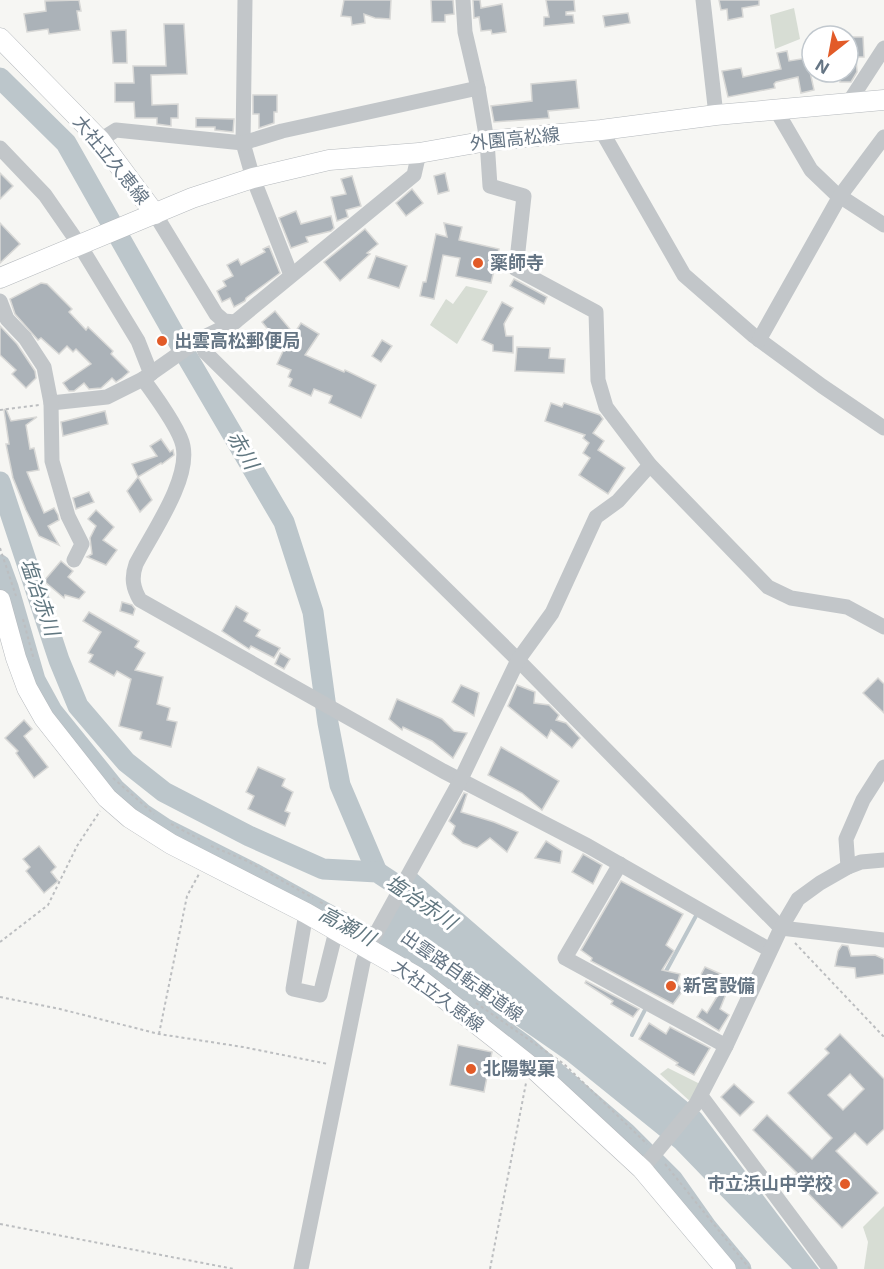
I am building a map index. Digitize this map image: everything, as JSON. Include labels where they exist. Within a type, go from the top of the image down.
[{"type":"main road","name":"大社立久恵線","points":[[0,38],[100,140],[147,217],[0,279]]},
{"type":"main road","name":"外園高松線","points":[[147,217],[192,198],[253,178],[329,160],[419,153],[487,141],[601,130],[716,115],[884,100]]},
{"type":"main road","name":"大社立久恵線","points":[[9,602],[4,633],[27,688],[44,718],[107,798],[130,818],[171,844],[306,913],[336,931],[372,941],[534,1069],[642,1169],[726,1269]]},
{"type":"street","points":[[245,0],[243,143],[253,178],[291,275]]},
{"type":"street","points":[[463,0],[465,32],[487,141],[490,186],[524,196],[516,269],[596,312],[598,380],[606,407],[650,465],[768,587],[791,598],[847,607],[884,627]]},
{"type":"street","points":[[703,0],[716,115]]},
{"type":"street","points":[[849,102],[884,48]]},
{"type":"street","points":[[100,140],[116,130],[243,143],[282,131],[478,88]]},
{"type":"street","points":[[776,110],[811,170],[840,196],[884,225]]},
{"type":"street","points":[[601,130],[684,275],[759,340],[884,428]]},
{"type":"street","points":[[759,340],[840,196],[884,137]]},
{"type":"street","points":[[0,148],[45,195],[84,242],[138,341],[147,377],[183,444],[184,462],[180,483],[132,575],[135,591],[140,600],[460,781],[620,864],[770,950]]},
{"type":"street","points":[[51,403],[107,397],[147,377],[200,339],[235,321],[414,175],[419,153]]},
{"type":"street","points":[[147,217],[216,314],[224,321],[235,321]]},
{"type":"street","points":[[0,301],[7,319],[25,338],[44,367],[51,403],[52,461],[68,516],[82,544],[74,560]]},
{"type":"street","points":[[200,339],[206,352],[518,660],[781,927],[884,940]]},
{"type":"street","points":[[301,1269],[363,962],[372,941],[460,781],[518,660],[552,613],[596,517],[618,501],[650,465]]},
{"type":"street","points":[[848,867],[846,839],[863,800],[884,767]]},
{"type":"street","points":[[642,1169],[698,1100],[726,1046],[781,927],[798,899],[848,867],[861,862],[884,860]]},
{"type":"street","points":[[620,864],[566,958],[726,1046]]},
{"type":"street","points":[[306,913],[292,989],[320,995],[336,931]]},
{"type":"street","points":[[698,1100],[830,1269]]},
{"type":"path","points":[[0,410],[51,403]]},
{"type":"path","points":[[0,548],[9,602]]},
{"type":"path","points":[[21,615],[37,669]]},
{"type":"path","points":[[112,778],[159,818]]},
{"type":"path","points":[[0,942],[48,905],[78,846],[107,798]]},
{"type":"path","name":"出雲路自転車道線","points":[[169,823],[247,861],[372,941]]},
{"type":"path","points":[[159,1034],[187,896],[205,862]]},
{"type":"path","points":[[781,927],[884,1037]]},
{"type":"path","points":[[0,997],[60,1009],[159,1034],[243,1047],[343,1067]]},
{"type":"path","name":"出雲路自転車道線","points":[[470,998],[564,1064],[658,1151],[750,1269]]},
{"type":"path","points":[[490,1269],[527,1080],[534,1069]]},
{"type":"path","points":[[0,1224],[234,1269]]},
{"type":"shaded area","points":[[794,8],[800,39],[775,49],[770,15]]},
{"type":"shaded area","points":[[466,286],[488,291],[457,344],[430,325],[446,299],[453,304]]},
{"type":"shaded area","points":[[668,1068],[706,1087],[692,1103],[660,1074]]},
{"type":"shaded area","points":[[884,1206],[884,1269],[864,1269],[868,1242],[863,1227]]},
{"type":"water","points":[[415,872],[554,992],[701,1113],[819,1269],[792,1269],[675,1148],[566,1060],[381,932]]},
{"type":"building","points":[[79,0],[81,11],[77,11],[80,30],[49,34],[48,29],[27,32],[24,14],[46,11],[45,1]]},
{"type":"building","points":[[344,0],[391,0],[390,19],[375,18],[364,14],[365,23],[352,25],[351,17],[341,16]]},
{"type":"building","points":[[431,0],[453,0],[454,14],[445,15],[445,22],[432,22]]},
{"type":"building","points":[[473,0],[480,0],[481,8],[502,4],[506,32],[492,34],[491,30],[481,31],[479,17],[474,18]]},
{"type":"building","points":[[546,0],[574,0],[575,11],[566,12],[566,15],[573,15],[574,23],[544,26],[544,17],[549,17]]},
{"type":"building","points":[[719,0],[759,0],[759,5],[742,8],[743,17],[728,20],[727,9],[721,10]]},
{"type":"building","points":[[628,13],[630,23],[605,27],[603,16]]},
{"type":"building","points":[[164,24],[184,24],[187,74],[151,75],[152,105],[178,104],[178,118],[171,118],[171,126],[157,124],[157,118],[135,118],[134,102],[115,102],[115,83],[134,83],[133,66],[166,66]]},
{"type":"building","points":[[126,30],[127,63],[113,63],[111,31]]},
{"type":"building","points":[[860,37],[863,37],[864,57],[860,57]]},
{"type":"building","points":[[787,51],[789,61],[800,59],[800,84],[813,84],[814,90],[801,93],[798,77],[776,82],[775,88],[728,97],[722,71],[741,68],[743,77],[781,69],[777,53]]},
{"type":"building","points":[[576,80],[579,108],[548,111],[549,118],[494,122],[491,106],[532,101],[531,84]]},
{"type":"building","points":[[253,95],[277,95],[277,112],[274,112],[274,123],[259,128],[259,114],[253,114]]},
{"type":"building","points":[[196,118],[234,119],[233,132],[215,130],[215,127],[196,127]]},
{"type":"building","points":[[0,173],[13,186],[0,199]]},
{"type":"building","points":[[445,173],[449,191],[438,194],[434,176]]},
{"type":"building","points":[[352,176],[361,206],[346,210],[348,217],[337,221],[331,197],[346,194],[341,179]]},
{"type":"building","points":[[412,189],[423,203],[406,216],[396,203]]},
{"type":"building","points":[[296,211],[301,224],[331,216],[334,228],[331,231],[306,237],[308,242],[291,248],[279,218]]},
{"type":"building","points":[[0,223],[20,244],[0,263]]},
{"type":"building","points":[[444,223],[462,227],[459,240],[499,249],[491,283],[456,276],[460,258],[443,255],[434,299],[420,296],[423,282],[426,282],[436,234],[447,237]]},
{"type":"building","points":[[365,229],[378,244],[340,281],[324,262]]},
{"type":"building","points":[[269,246],[280,273],[234,307],[230,298],[222,302],[217,291],[226,286],[223,281],[233,276],[227,265],[238,259],[241,265],[265,252],[263,249]]},
{"type":"building","points":[[376,256],[407,266],[399,288],[368,278]]},
{"type":"building","points":[[514,279],[547,297],[544,304],[510,286]]},
{"type":"building","points":[[41,283],[47,284],[72,309],[69,312],[86,330],[88,327],[113,351],[111,354],[129,372],[116,382],[112,378],[101,388],[89,389],[84,383],[74,391],[69,391],[63,383],[91,364],[76,349],[73,352],[67,346],[59,354],[41,338],[38,340],[15,314],[10,299]]},
{"type":"building","points":[[502,302],[513,308],[504,324],[506,336],[513,336],[513,353],[493,351],[493,345],[482,340]]},
{"type":"building","points":[[275,311],[294,334],[301,323],[319,334],[305,355],[376,385],[361,418],[329,403],[332,396],[314,389],[311,396],[289,386],[292,379],[288,377],[291,370],[277,364],[284,349],[262,322]]},
{"type":"building","points":[[0,326],[17,344],[35,371],[36,378],[26,388],[12,374],[16,370],[0,355]]},
{"type":"building","points":[[382,340],[392,346],[381,362],[372,356]]},
{"type":"building","points":[[517,347],[550,348],[549,358],[565,359],[564,373],[515,371]]},
{"type":"building","points":[[551,403],[562,407],[564,403],[600,415],[603,419],[593,433],[604,441],[598,450],[625,468],[608,494],[579,475],[590,458],[583,453],[589,443],[583,438],[585,435],[545,421]]},
{"type":"building","points":[[6,409],[11,421],[37,417],[26,425],[30,449],[34,448],[39,470],[27,472],[44,513],[54,508],[58,515],[59,520],[48,526],[59,545],[39,536],[13,478],[6,444],[9,444],[4,410]]},
{"type":"building","points":[[105,411],[108,424],[63,436],[61,422]]},
{"type":"building","points":[[161,439],[170,452],[173,450],[174,455],[138,477],[132,464],[157,456],[150,446]]},
{"type":"building","points":[[138,477],[152,500],[140,512],[127,491]]},
{"type":"building","points":[[89,492],[94,502],[76,509],[73,498]]},
{"type":"building","points":[[96,510],[114,527],[103,540],[117,550],[106,565],[87,557],[92,554],[90,538],[96,526],[88,519]]},
{"type":"building","points":[[61,561],[73,571],[68,577],[85,592],[79,599],[65,595],[64,598],[44,581]]},
{"type":"building","points":[[122,602],[132,605],[135,609],[133,615],[120,611]]},
{"type":"building","points":[[236,606],[248,613],[244,621],[260,630],[256,636],[280,648],[274,658],[251,646],[249,649],[222,631]]},
{"type":"building","points":[[89,612],[139,641],[135,647],[145,653],[135,670],[163,677],[157,704],[170,708],[167,720],[177,722],[171,747],[140,739],[142,732],[119,726],[131,679],[117,671],[114,676],[89,662],[93,655],[88,653],[101,632],[83,621]]},
{"type":"building","points":[[280,653],[290,659],[284,669],[275,664]]},
{"type":"building","points":[[878,678],[884,684],[884,713],[863,693]]},
{"type":"building","points":[[461,685],[479,693],[474,716],[452,702]]},
{"type":"building","points":[[517,685],[535,692],[534,703],[549,705],[559,715],[556,720],[566,723],[580,738],[572,748],[551,730],[547,738],[508,706]]},
{"type":"building","points":[[397,699],[442,719],[454,731],[467,733],[453,758],[432,741],[403,727],[402,730],[389,719]]},
{"type":"building","points":[[24,720],[32,729],[24,736],[48,767],[34,778],[16,753],[18,751],[5,738]]},
{"type":"building","points":[[501,747],[559,781],[542,810],[522,793],[488,775]]},
{"type":"building","points":[[258,767],[285,779],[282,786],[293,792],[285,811],[290,813],[285,826],[248,809],[254,796],[246,792]]},
{"type":"building","points":[[464,793],[467,794],[461,812],[518,832],[507,852],[490,838],[477,848],[463,843],[452,834],[455,826],[449,821]]},
{"type":"building","points":[[546,841],[562,851],[560,863],[535,858]]},
{"type":"building","points":[[39,846],[56,867],[51,872],[58,881],[44,893],[26,871],[30,867],[23,859]]},
{"type":"building","points":[[583,854],[602,865],[593,884],[572,872]]},
{"type":"building","points":[[621,881],[683,914],[666,945],[674,951],[662,970],[680,974],[677,984],[684,989],[673,1004],[591,961],[592,958],[581,950]]},
{"type":"building","points":[[842,945],[848,946],[851,956],[875,955],[884,959],[884,974],[856,978],[855,968],[835,966],[838,951]]},
{"type":"building","points":[[705,967],[732,979],[720,1009],[729,1015],[719,1031],[697,1017],[702,1009],[707,1013],[718,995],[696,984]]},
{"type":"building","points":[[586,981],[639,1009],[633,1017],[611,1004],[613,1001],[585,983]]},
{"type":"building","points":[[649,1023],[666,1034],[670,1027],[710,1048],[694,1075],[639,1039]]},
{"type":"building","points":[[840,1034],[884,1079],[884,1129],[867,1145],[855,1133],[836,1151],[878,1193],[842,1228],[802,1187],[804,1184],[795,1175],[797,1173],[753,1130],[767,1115],[812,1159],[832,1138],[788,1093],[829,1053],[825,1049]],"holes":[[[850,1074],[864,1089],[843,1110],[828,1095]]]},
{"type":"building","name":"北陽製菓","points":[[458,1045],[492,1052],[484,1092],[450,1085]]},
{"type":"building","points":[[734,1084],[754,1102],[740,1116],[721,1097]]},
{"type":"waterway","name":"赤川","points":[[0,78],[66,143],[284,522],[313,612],[328,723],[340,785],[377,872]]},
{"type":"waterway","name":"塩冶赤川","points":[[0,482],[59,660],[78,706],[126,762],[164,792],[249,836],[323,869],[377,872],[418,899]]},
{"type":"waterway","name":"高瀬川","points":[[0,565],[35,680],[52,711],[115,789],[143,814],[164,828],[253,873],[394,951],[524,1045],[626,1133],[673,1180],[707,1228],[741,1269]]},
{"type":"waterway","points":[[665,973],[697,914]]},
{"type":"waterway","points":[[632,1035],[647,1006]]},
{"type":"place","name":"薬師寺","points":[[478,263]]},
{"type":"place","name":"出雲高松郵便局","points":[[162,341]]},
{"type":"place","name":"新宮設備","points":[[671,986]]},
{"type":"place","name":"北陽製菓","points":[[471,1069]]},
{"type":"place","name":"市立浜山中学校","points":[[845,1184]]}]
